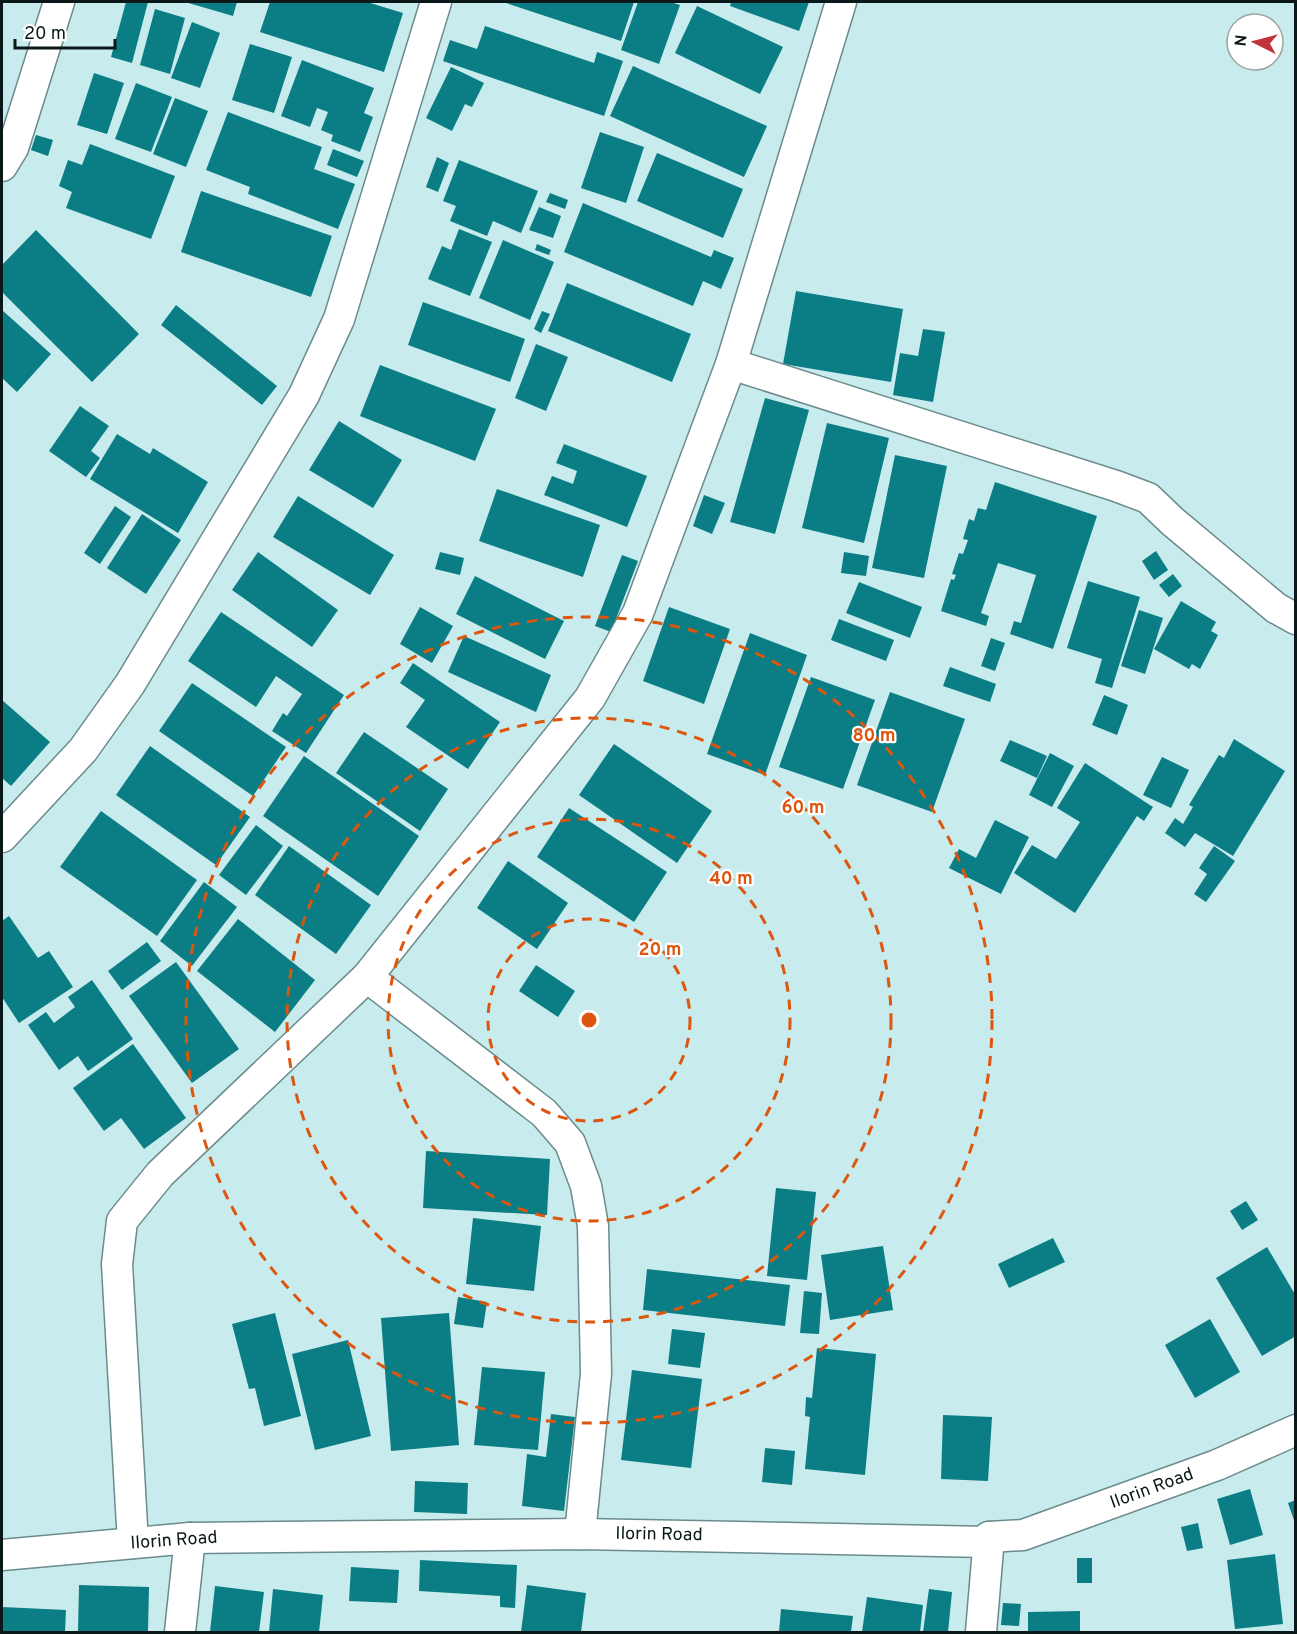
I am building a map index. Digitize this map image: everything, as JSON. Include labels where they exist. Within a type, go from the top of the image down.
[{"type":"street","points":[[2,166],[14,148],[59,2]]},
{"type":"street","points":[[2,837],[83,750],[129,684],[304,394],[339,319],[436,2]]},
{"type":"street","points":[[133,1543],[117,1264],[122,1221],[160,1174],[367,977],[590,698],[638,613],[731,364],[841,2]]},
{"type":"street","points":[[731,364],[1148,498],[1172,521],[1276,608],[1296,619]]},
{"type":"street","points":[[367,977],[544,1113],[570,1143],[586,1186],[593,1226],[596,1374],[580,1533]]},
{"type":"street","name":"Ilorin Road","points":[[2,1555],[190,1538],[580,1533],[988,1542],[989,1537],[1023,1535],[1217,1465],[1296,1430]]},
{"type":"street","points":[[981,1632],[989,1537]]},
{"type":"street","points":[[180,1632],[190,1538]]},
{"type":"building","points":[[126,2],[148,2],[132,63],[111,57]]},
{"type":"building","points":[[185,2],[237,2],[233,16]]},
{"type":"building","points":[[270,2],[367,2],[403,13],[384,72],[260,32]]},
{"type":"building","points":[[503,2],[634,2],[621,41]]},
{"type":"building","points":[[638,2],[670,2],[680,5],[659,64],[621,50]]},
{"type":"building","points":[[731,2],[809,2],[799,31],[730,6]]},
{"type":"building","points":[[697,6],[783,47],[760,94],[675,53]]},
{"type":"building","points":[[155,9],[185,18],[170,74],[140,65]]},
{"type":"building","points":[[192,22],[220,33],[200,88],[171,78]]},
{"type":"building","points":[[485,26],[594,63],[597,52],[623,61],[604,116],[443,61],[450,40],[477,49]]},
{"type":"building","points":[[250,44],[292,57],[274,113],[232,100]]},
{"type":"building","points":[[302,60],[374,88],[364,113],[373,117],[360,152],[331,141],[333,135],[321,130],[328,112],[317,108],[310,127],[281,116]]},
{"type":"building","points":[[633,66],[767,126],[744,177],[610,116]]},
{"type":"building","points":[[451,67],[484,83],[472,107],[465,104],[452,131],[426,118]]},
{"type":"building","points":[[94,73],[124,83],[107,134],[77,125]]},
{"type":"building","points":[[136,83],[172,97],[151,152],[115,139]]},
{"type":"building","points":[[175,98],[208,111],[186,167],[153,154]]},
{"type":"building","points":[[228,112],[322,147],[314,169],[355,184],[338,229],[248,194],[250,187],[206,170]]},
{"type":"building","points":[[600,132],[644,147],[626,203],[581,188]]},
{"type":"building","points":[[36,135],[53,140],[48,156],[31,150]]},
{"type":"building","points":[[90,144],[175,176],[151,239],[66,208],[72,192],[59,186],[68,160],[82,165]]},
{"type":"building","points":[[333,149],[364,161],[357,177],[327,165]]},
{"type":"building","points":[[657,153],[743,189],[723,238],[637,201]]},
{"type":"building","points":[[437,157],[449,163],[438,192],[426,187]]},
{"type":"building","points":[[459,160],[538,191],[521,233],[493,221],[487,236],[450,221],[456,206],[443,201]]},
{"type":"building","points":[[201,191],[332,236],[311,297],[181,252]]},
{"type":"building","points":[[550,193],[568,200],[565,209],[546,202]]},
{"type":"building","points":[[583,203],[711,257],[714,250],[734,258],[721,289],[703,281],[693,306],[564,252]]},
{"type":"building","points":[[539,207],[561,216],[553,238],[529,230]]},
{"type":"building","points":[[459,229],[492,242],[470,296],[428,279],[442,246],[451,250]]},
{"type":"building","points":[[36,230],[139,334],[92,382],[2,292],[2,265]]},
{"type":"building","points":[[503,240],[554,262],[530,320],[479,298]]},
{"type":"building","points":[[537,244],[551,250],[549,255],[535,250]]},
{"type":"building","points":[[567,283],[691,334],[672,382],[548,331]]},
{"type":"building","points":[[796,291],[903,309],[891,382],[783,364]]},
{"type":"building","points":[[423,302],[525,339],[510,382],[408,345]]},
{"type":"building","points":[[176,305],[277,386],[262,405],[161,325]]},
{"type":"building","points":[[2,310],[51,354],[17,392],[2,378]]},
{"type":"building","points":[[542,311],[550,314],[541,333],[534,329]]},
{"type":"building","points":[[923,329],[945,332],[933,402],[893,395],[900,353],[918,356]]},
{"type":"building","points":[[536,344],[568,357],[546,411],[515,398]]},
{"type":"building","points":[[380,365],[496,409],[475,461],[360,416]]},
{"type":"building","points":[[765,398],[809,410],[775,534],[730,522]]},
{"type":"building","points":[[80,406],[109,426],[91,451],[100,458],[86,477],[49,451]]},
{"type":"building","points":[[339,421],[402,460],[373,508],[309,470]]},
{"type":"building","points":[[827,423],[889,438],[864,543],[802,528]]},
{"type":"building","points":[[117,434],[150,454],[153,448],[208,482],[178,533],[90,479]]},
{"type":"building","points":[[564,444],[647,476],[627,527],[544,495],[552,476],[573,484],[577,471],[556,463]]},
{"type":"building","points":[[895,455],[947,466],[924,578],[872,568]]},
{"type":"building","points":[[995,482],[1097,516],[1053,649],[1010,634],[1014,621],[1021,623],[1036,575],[998,563],[981,613],[989,616],[986,626],[941,611],[951,579],[954,580],[956,575],[952,574],[959,553],[963,554],[968,540],[963,539],[969,519],[974,521],[978,508],[986,510]]},
{"type":"building","points":[[497,489],[600,525],[583,577],[479,541]]},
{"type":"building","points":[[704,495],[725,503],[712,534],[693,526]]},
{"type":"building","points":[[298,496],[394,555],[370,595],[273,537]]},
{"type":"building","points":[[115,506],[131,517],[100,564],[84,553]]},
{"type":"building","points":[[142,514],[181,540],[146,594],[107,568]]},
{"type":"building","points":[[1156,551],[1168,570],[1154,580],[1142,561]]},
{"type":"building","points":[[258,552],[338,610],[312,647],[232,590]]},
{"type":"building","points":[[440,552],[464,558],[460,575],[435,569]]},
{"type":"building","points":[[844,552],[869,556],[866,576],[841,573]]},
{"type":"building","points":[[622,555],[638,561],[611,632],[595,626]]},
{"type":"building","points":[[1173,574],[1182,586],[1169,597],[1159,585]]},
{"type":"building","points":[[475,576],[564,621],[545,659],[456,614]]},
{"type":"building","points":[[1088,581],[1140,597],[1112,688],[1095,683],[1102,659],[1067,648]]},
{"type":"building","points":[[859,582],[922,607],[910,638],[846,613]]},
{"type":"building","points":[[1181,601],[1216,622],[1211,631],[1218,635],[1200,669],[1192,664],[1189,669],[1154,649]]},
{"type":"building","points":[[420,607],[453,626],[432,663],[400,644]]},
{"type":"building","points":[[669,607],[730,629],[704,704],[643,681]]},
{"type":"building","points":[[1139,610],[1163,618],[1145,674],[1121,666]]},
{"type":"building","points":[[221,612],[344,695],[306,753],[272,731],[283,713],[287,716],[302,694],[276,676],[256,707],[188,661]]},
{"type":"building","points":[[839,619],[894,640],[886,661],[831,640]]},
{"type":"building","points":[[750,633],[807,655],[765,775],[707,754]]},
{"type":"building","points":[[464,636],[551,675],[536,712],[448,672]]},
{"type":"building","points":[[991,638],[1005,643],[995,671],[981,666]]},
{"type":"building","points":[[413,663],[500,722],[468,769],[406,727],[425,700],[400,683]]},
{"type":"building","points":[[950,667],[996,684],[990,702],[943,686]]},
{"type":"building","points":[[811,677],[875,700],[843,789],[779,767]]},
{"type":"building","points":[[192,683],[286,747],[253,796],[159,731]]},
{"type":"building","points":[[890,692],[965,719],[932,812],[857,785]]},
{"type":"building","points":[[1104,695],[1128,705],[1117,735],[1092,725]]},
{"type":"building","points":[[2,700],[50,742],[11,786],[2,778]]},
{"type":"building","points":[[364,732],[448,789],[420,831],[336,773]]},
{"type":"building","points":[[1234,739],[1285,771],[1233,856],[1195,833],[1185,847],[1165,833],[1175,818],[1183,824],[1193,807],[1189,805],[1219,755],[1224,758]]},
{"type":"building","points":[[1010,740],[1047,756],[1037,778],[1000,761]]},
{"type":"building","points":[[614,744],[712,811],[677,863],[579,795]]},
{"type":"building","points":[[150,746],[250,817],[216,865],[116,795]]},
{"type":"building","points":[[1050,753],[1074,766],[1052,807],[1029,795]]},
{"type":"building","points":[[304,756],[419,836],[378,896],[263,816]]},
{"type":"building","points":[[1162,757],[1189,770],[1171,808],[1143,795]]},
{"type":"building","points":[[1085,763],[1153,807],[1144,821],[1137,816],[1075,913],[1014,873],[1032,845],[1056,859],[1080,822],[1057,808]]},
{"type":"building","points":[[569,808],[667,872],[634,922],[537,857]]},
{"type":"building","points":[[101,811],[197,880],[157,936],[60,867]]},
{"type":"building","points":[[995,820],[1029,837],[1001,894],[949,868],[959,849],[976,858]]},
{"type":"building","points":[[256,825],[283,846],[246,895],[219,875]]},
{"type":"building","points":[[289,846],[371,905],[336,954],[255,895]]},
{"type":"building","points":[[1214,846],[1235,861],[1206,902],[1194,894],[1207,874],[1199,868]]},
{"type":"building","points":[[508,861],[568,903],[537,949],[477,908]]},
{"type":"building","points":[[204,882],[237,907],[192,966],[160,941]]},
{"type":"building","points":[[9,916],[38,958],[49,951],[73,987],[19,1023],[2,997],[2,921]]},
{"type":"building","points":[[238,919],[315,980],[275,1032],[197,971]]},
{"type":"building","points":[[147,942],[161,961],[122,990],[108,971]]},
{"type":"building","points":[[176,962],[239,1049],[192,1083],[129,996]]},
{"type":"building","points":[[536,965],[575,991],[558,1017],[519,991]]},
{"type":"building","points":[[92,980],[133,1039],[88,1071],[78,1056],[59,1070],[28,1025],[46,1012],[54,1023],[75,1007],[68,997]]},
{"type":"building","points":[[133,1044],[186,1118],[144,1149],[121,1118],[104,1131],[73,1088]]},
{"type":"building","points":[[426,1151],[550,1159],[547,1215],[423,1208]]},
{"type":"building","points":[[776,1188],[816,1192],[807,1280],[767,1276]]},
{"type":"building","points":[[1246,1201],[1258,1220],[1242,1230],[1230,1211]]},
{"type":"building","points":[[473,1218],[541,1226],[534,1291],[466,1284]]},
{"type":"building","points":[[1053,1238],[1065,1262],[1009,1288],[998,1264]]},
{"type":"building","points":[[883,1246],[893,1310],[830,1320],[821,1255]]},
{"type":"building","points":[[1267,1247],[1296,1296],[1296,1336],[1262,1356],[1216,1278]]},
{"type":"building","points":[[647,1269],[790,1285],[785,1326],[643,1310]]},
{"type":"building","points":[[804,1291],[822,1293],[819,1334],[800,1333]]},
{"type":"building","points":[[458,1297],[487,1302],[483,1328],[454,1324]]},
{"type":"building","points":[[275,1313],[301,1416],[264,1426],[255,1388],[249,1389],[232,1324]]},
{"type":"building","points":[[449,1313],[459,1445],[391,1451],[381,1318]]},
{"type":"building","points":[[1210,1319],[1240,1372],[1195,1398],[1165,1345]]},
{"type":"building","points":[[672,1329],[705,1333],[700,1368],[668,1364]]},
{"type":"building","points":[[348,1340],[371,1436],[315,1450],[292,1354]]},
{"type":"building","points":[[817,1348],[876,1354],[865,1475],[805,1469],[810,1417],[805,1416],[806,1397],[812,1398]]},
{"type":"building","points":[[482,1367],[545,1372],[538,1450],[474,1445]]},
{"type":"building","points":[[632,1370],[702,1379],[691,1468],[621,1460]]},
{"type":"building","points":[[551,1414],[575,1417],[564,1511],[522,1506],[527,1454],[546,1457]]},
{"type":"building","points":[[943,1415],[992,1417],[988,1481],[941,1479]]},
{"type":"building","points":[[765,1448],[795,1451],[792,1485],[762,1482]]},
{"type":"building","points":[[415,1481],[468,1483],[467,1514],[414,1512]]},
{"type":"building","points":[[1250,1489],[1263,1535],[1230,1545],[1217,1499]]},
{"type":"building","points":[[1296,1500],[1296,1523],[1295,1523],[1288,1503]]},
{"type":"building","points":[[1198,1523],[1203,1548],[1187,1551],[1181,1527]]},
{"type":"building","points":[[1275,1554],[1283,1624],[1235,1629],[1227,1560]]},
{"type":"building","points":[[1077,1558],[1092,1558],[1092,1583],[1077,1583]]},
{"type":"building","points":[[420,1560],[517,1565],[515,1608],[500,1607],[500,1596],[419,1591]]},
{"type":"building","points":[[351,1567],[399,1570],[397,1603],[349,1601]]},
{"type":"building","points":[[79,1585],[149,1587],[148,1632],[78,1632]]},
{"type":"building","points":[[527,1585],[586,1593],[581,1632],[521,1632]]},
{"type":"building","points":[[215,1586],[264,1592],[259,1632],[210,1632]]},
{"type":"building","points":[[273,1589],[323,1595],[319,1632],[269,1632]]},
{"type":"building","points":[[929,1589],[952,1592],[948,1632],[923,1632]]},
{"type":"building","points":[[867,1597],[923,1605],[920,1632],[862,1632]]},
{"type":"building","points":[[1003,1603],[1021,1604],[1019,1626],[1001,1625]]},
{"type":"building","points":[[2,1607],[66,1610],[65,1632],[2,1632]]},
{"type":"building","points":[[781,1609],[853,1616],[851,1632],[779,1632]]},
{"type":"building","points":[[1080,1611],[1080,1632],[1028,1632],[1028,1612]]}]
